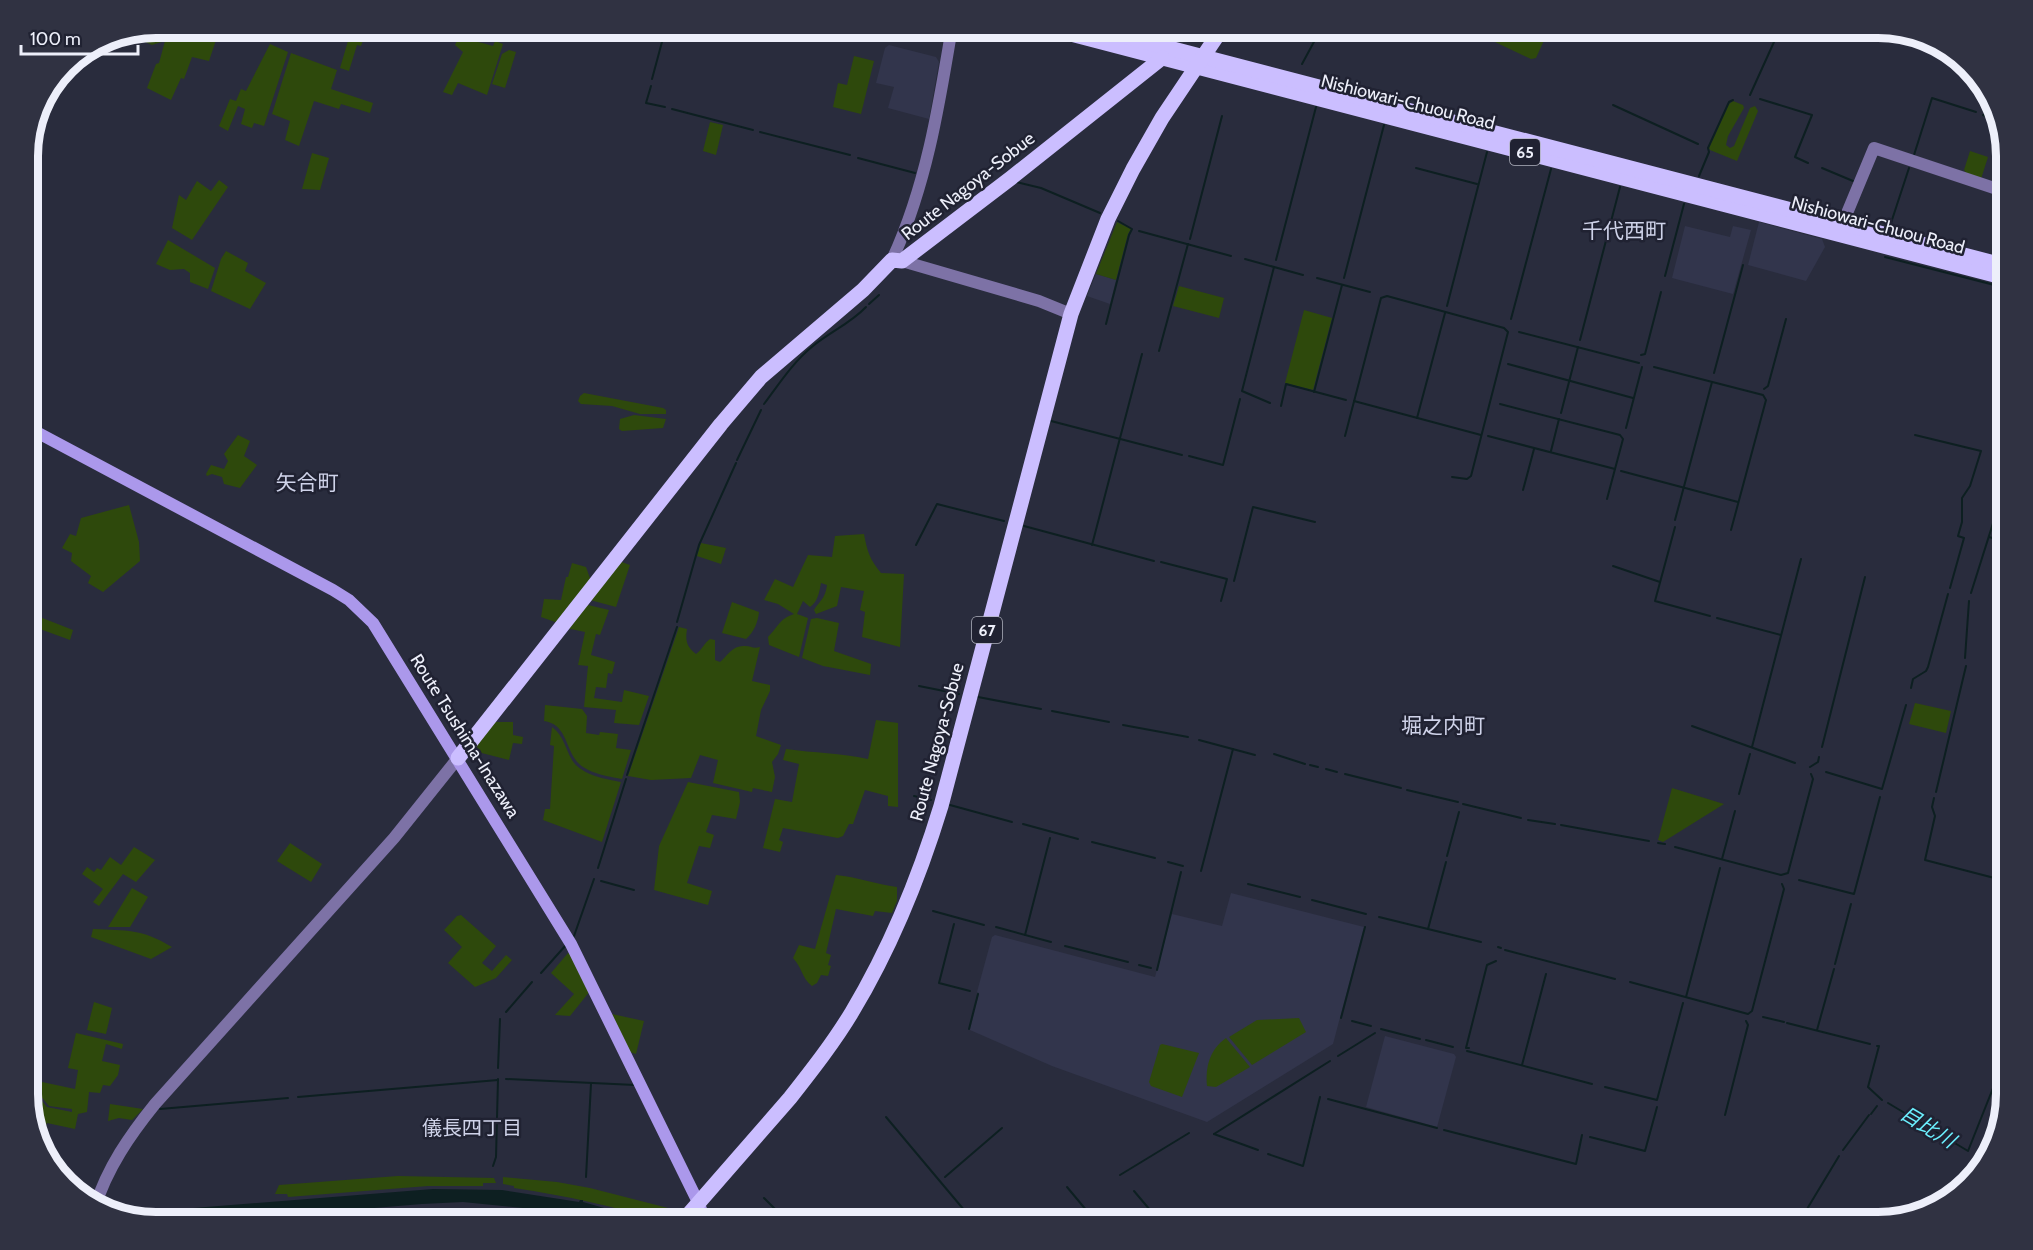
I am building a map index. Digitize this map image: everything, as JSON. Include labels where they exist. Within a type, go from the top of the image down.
[{"type":"main road","name":"Nishiowari-Chuou Road","points":[[1086,38],[1162,58],[1200,62]]},
{"type":"main road","name":"Nishiowari-Chuou Road","points":[[1124,38],[1200,62],[1841,229],[1995,275]]},
{"type":"main road","name":"Route Nagoya-Sobue","points":[[691,1212],[790,1098],[826,1051],[851,1014],[879,965],[901,918],[941,806],[1071,314],[1104,230],[1133,169],[1162,118],[1216,38]]},
{"type":"main road","name":"Route Nagoya-Sobue","points":[[458,758],[712,435],[761,377],[897,260],[1011,178],[1162,58]]},
{"type":"main road","name":"Nishiowari-Chuou Road","points":[[1841,229],[1995,264]]},
{"type":"main road","name":"Route Tsushima-Inazawa","points":[[38,433],[349,600],[373,623],[571,944],[702,1212]]},
{"type":"street","points":[[949,38],[926,164],[901,239],[897,260],[1039,301],[1071,314]]},
{"type":"street","points":[[1841,229],[1874,148],[1995,188]]},
{"type":"street","points":[[98,1198],[118,1156],[133,1131],[155,1104],[388,845],[458,758]]},
{"type":"shaded area","points":[[889,45],[936,57],[939,62],[929,119],[888,108],[894,87],[876,83],[885,48]]},
{"type":"shaded area","points":[[1759,222],[1822,239],[1825,247],[1806,281],[1748,265]]},
{"type":"shaded area","points":[[1685,226],[1730,237],[1733,226],[1751,230],[1733,294],[1672,278]]},
{"type":"shaded area","points":[[1096,274],[1116,280],[1110,304],[1087,296]]},
{"type":"shaded area","points":[[1231,893],[1364,927],[1333,1044],[1207,1122],[1052,1066],[970,1030],[979,993],[977,992],[992,937],[995,935],[1155,977],[1172,914],[1222,926]]},
{"type":"shaded area","points":[[1385,1036],[1454,1054],[1456,1057],[1437,1127],[1366,1107]]},
{"type":"shaded area","points":[[433,1189],[502,1190],[579,1202],[583,1200],[583,1202],[618,1212],[545,1212],[463,1202],[326,1212],[155,1212],[136,1210],[177,1211]]},
{"type":"green space","points":[[217,38],[209,61],[192,57],[184,79],[181,78],[171,100],[147,88],[156,64],[159,63],[165,41],[152,45],[139,39]]},
{"type":"green space","points":[[324,38],[337,38],[335,42]]},
{"type":"green space","points":[[340,38],[364,38],[361,46],[357,45],[349,71],[340,68],[348,41]]},
{"type":"green space","points":[[458,38],[493,46],[495,41],[503,44],[487,95],[458,83],[452,95],[443,92],[463,52],[455,45]]},
{"type":"green space","points":[[1493,38],[1545,38],[1536,58],[1531,59],[1495,42]]},
{"type":"green space","points":[[270,44],[288,52],[264,126],[254,123],[252,128],[241,124],[245,109],[238,106],[228,131],[219,126],[230,99],[236,101],[241,89],[246,91]]},
{"type":"green space","points":[[509,50],[516,52],[505,88],[492,84],[502,54]]},
{"type":"green space","points":[[291,53],[337,70],[331,89],[373,103],[370,113],[341,104],[339,109],[314,101],[299,146],[285,140],[290,121],[272,114]]},
{"type":"green space","points":[[854,56],[874,61],[861,114],[833,107],[838,83],[847,85]]},
{"type":"green space","points":[[1733,101],[1743,105],[1744,108],[1728,136],[1726,145],[1730,148],[1734,146],[1750,108],[1755,106],[1758,111],[1737,161],[1709,148],[1729,104]]},
{"type":"green space","points":[[710,122],[723,125],[716,155],[703,151]]},
{"type":"green space","points":[[1970,151],[1988,157],[1981,179],[1967,174],[1964,170]]},
{"type":"green space","points":[[312,153],[329,158],[320,190],[302,189]]},
{"type":"green space","points":[[219,180],[228,187],[192,240],[172,228],[179,195],[186,200],[197,181],[211,191]]},
{"type":"green space","points":[[1117,222],[1131,229],[1116,280],[1096,274]]},
{"type":"green space","points":[[168,240],[215,268],[208,289],[190,282],[190,273],[184,269],[170,270],[156,264]]},
{"type":"green space","points":[[226,251],[248,263],[245,271],[266,283],[250,309],[211,291],[221,259]]},
{"type":"green space","points":[[1179,286],[1224,298],[1219,318],[1173,306]]},
{"type":"green space","points":[[1304,310],[1332,318],[1313,390],[1285,383]]},
{"type":"green space","points":[[584,393],[663,408],[666,414],[640,414],[612,406],[581,404],[578,401]]},
{"type":"green space","points":[[634,415],[666,419],[663,428],[622,431],[619,429],[620,419]]},
{"type":"green space","points":[[238,435],[250,441],[244,456],[257,465],[240,488],[224,484],[222,477],[206,474],[211,465],[224,469],[228,461],[224,454]]},
{"type":"green space","points":[[129,505],[139,542],[140,561],[103,592],[88,583],[91,576],[71,561],[72,553],[62,548],[70,534],[76,536],[81,518]]},
{"type":"green space","points":[[864,534],[870,555],[881,573],[904,574],[900,647],[862,637],[865,612],[860,610],[864,591],[841,587],[837,606],[816,614],[814,610],[824,596],[827,585],[821,583],[815,602],[810,607],[803,601],[797,614],[808,618],[799,657],[769,645],[768,637],[782,621],[794,614],[778,604],[764,600],[775,579],[793,587],[808,555],[832,557],[835,536]]},
{"type":"green space","points":[[701,543],[726,548],[721,564],[697,556]]},
{"type":"green space","points":[[619,561],[630,565],[616,607],[590,600]]},
{"type":"green space","points":[[572,563],[586,567],[591,581],[558,623],[541,617],[544,599],[561,600]]},
{"type":"green space","points":[[732,602],[759,612],[755,627],[746,639],[722,633]]},
{"type":"green space","points":[[584,604],[609,610],[600,635],[596,634],[591,655],[615,662],[612,674],[608,673],[606,688],[596,687],[594,698],[622,702],[624,690],[649,696],[639,725],[614,723],[616,710],[584,707],[588,666],[578,665],[585,632],[566,628]]},
{"type":"green space","points":[[38,616],[73,630],[70,640],[38,628]]},
{"type":"green space","points":[[817,618],[839,623],[834,651],[871,664],[870,675],[823,666],[802,658],[811,619]]},
{"type":"green space","points":[[679,627],[687,629],[687,643],[696,654],[710,639],[715,640],[715,660],[720,662],[737,647],[760,647],[752,681],[770,685],[770,691],[761,710],[756,736],[781,745],[772,762],[775,777],[772,792],[753,788],[752,792],[713,783],[718,760],[700,755],[691,778],[651,780],[628,776]]},
{"type":"green space","points":[[1915,703],[1951,711],[1946,733],[1909,724]]},
{"type":"green space","points":[[545,705],[582,709],[587,716],[586,733],[618,734],[616,748],[631,750],[622,779],[596,773],[579,764],[560,730],[544,721]]},
{"type":"green space","points":[[876,720],[898,723],[898,807],[888,806],[888,796],[865,790],[853,824],[849,824],[843,836],[838,838],[783,828],[779,840],[783,842],[780,852],[763,848],[775,799],[792,802],[799,764],[783,760],[786,749],[868,759]]},
{"type":"green space","points":[[492,722],[513,722],[513,735],[523,737],[522,744],[513,743],[509,760],[470,750]]},
{"type":"green space","points":[[552,727],[562,738],[572,760],[581,769],[594,776],[621,782],[602,842],[543,820],[545,809],[550,809],[554,746],[550,745]]},
{"type":"green space","points":[[688,782],[739,792],[740,802],[736,819],[712,815],[706,832],[714,835],[710,848],[699,846],[687,883],[712,891],[708,905],[654,890],[659,846]]},
{"type":"green space","points":[[1672,788],[1724,804],[1663,842],[1658,840]]},
{"type":"green space","points":[[290,843],[322,864],[311,882],[277,861]]},
{"type":"green space","points":[[134,847],[155,860],[136,882],[123,874],[99,906],[93,902],[103,889],[82,874],[87,867],[94,872],[97,868],[101,870],[110,857],[121,865]]},
{"type":"green space","points":[[836,875],[897,887],[897,901],[892,913],[875,911],[873,916],[836,909],[826,953],[831,955],[828,976],[821,975],[817,983],[812,986],[793,958],[799,945],[815,949]]},
{"type":"green space","points":[[132,888],[148,897],[130,927],[108,927]]},
{"type":"green space","points":[[461,915],[496,946],[482,963],[492,971],[506,955],[512,960],[496,978],[475,987],[448,963],[462,947],[444,930],[457,916]]},
{"type":"green space","points":[[93,929],[142,933],[172,947],[151,959],[91,937]]},
{"type":"green space","points":[[568,953],[572,955],[590,991],[570,1016],[555,1015],[574,994],[551,973]]},
{"type":"green space","points":[[94,1002],[112,1008],[106,1034],[87,1030]]},
{"type":"green space","points":[[612,1014],[644,1021],[636,1054],[630,1052]]},
{"type":"green space","points":[[1299,1018],[1306,1032],[1252,1065],[1229,1037],[1257,1020]]},
{"type":"green space","points":[[76,1033],[123,1044],[122,1049],[106,1044],[102,1061],[120,1065],[118,1075],[110,1086],[103,1085],[100,1093],[89,1092],[87,1112],[78,1114],[75,1129],[47,1123],[43,1130],[38,1096],[47,1107],[72,1112],[72,1109],[49,1106],[39,1094],[42,1082],[75,1089],[78,1070],[68,1068]]},
{"type":"green space","points":[[1226,1038],[1250,1067],[1216,1087],[1207,1086],[1207,1072],[1212,1053]]},
{"type":"green space","points":[[1162,1044],[1199,1053],[1182,1097],[1151,1086],[1149,1082]]},
{"type":"green space","points":[[110,1104],[143,1109],[132,1120],[119,1118],[108,1121]]},
{"type":"green space","points":[[398,1176],[494,1178],[496,1183],[483,1183],[483,1186],[428,1186],[288,1197],[287,1194],[275,1194],[279,1185]]},
{"type":"green space","points":[[503,1177],[557,1182],[590,1188],[677,1212],[631,1212],[503,1184]]},
{"type":"waterway","points":[[652,79],[663,38]]},
{"type":"waterway","points":[[1302,64],[1316,38]]},
{"type":"waterway","points":[[1750,95],[1774,42]]},
{"type":"waterway","points":[[651,86],[646,103],[665,107]]},
{"type":"waterway","points":[[1914,155],[1932,98],[1976,112]]},
{"type":"waterway","points":[[1760,99],[1812,115],[1795,157],[1808,163]]},
{"type":"waterway","points":[[1699,176],[1709,152],[1708,148],[1729,102],[1733,100]]},
{"type":"waterway","points":[[1613,105],[1698,144]]},
{"type":"waterway","points":[[1276,260],[1316,107]]},
{"type":"waterway","points":[[672,109],[753,130]]},
{"type":"waterway","points":[[1983,115],[1989,117]]},
{"type":"waterway","points":[[1190,239],[1222,116]]},
{"type":"waterway","points":[[1344,278],[1384,125]]},
{"type":"waterway","points":[[760,132],[850,155]]},
{"type":"waterway","points":[[1447,306],[1487,152]]},
{"type":"waterway","points":[[858,158],[915,173]]},
{"type":"waterway","points":[[1416,168],[1477,184]]},
{"type":"waterway","points":[[1822,168],[1853,181]]},
{"type":"waterway","points":[[1890,226],[1909,168]]},
{"type":"waterway","points":[[1511,319],[1551,169]]},
{"type":"waterway","points":[[1016,182],[1041,188],[1100,213]]},
{"type":"waterway","points":[[1580,340],[1620,187]]},
{"type":"waterway","points":[[1665,276],[1684,204]]},
{"type":"waterway","points":[[1106,324],[1132,229],[1118,221]]},
{"type":"waterway","points":[[1139,231],[1231,256]]},
{"type":"waterway","points":[[1159,351],[1188,244]]},
{"type":"waterway","points":[[1885,257],[1995,285]]},
{"type":"waterway","points":[[1245,259],[1303,275]]},
{"type":"waterway","points":[[1714,373],[1743,265]]},
{"type":"waterway","points":[[1270,403],[1242,391],[1274,267]]},
{"type":"waterway","points":[[1317,278],[1370,292]]},
{"type":"waterway","points":[[1314,392],[1342,285]]},
{"type":"waterway","points":[[1641,355],[1645,354],[1661,292]]},
{"type":"waterway","points":[[869,304],[879,295]]},
{"type":"waterway","points":[[1345,436],[1381,298],[1387,296],[1504,328],[1508,332],[1471,476],[1467,479],[1452,477]]},
{"type":"waterway","points":[[764,404],[806,352],[866,307]]},
{"type":"waterway","points":[[1417,418],[1445,313]]},
{"type":"waterway","points":[[1764,389],[1768,386],[1786,319]]},
{"type":"waterway","points":[[1519,332],[1639,363]]},
{"type":"waterway","points":[[1561,413],[1578,347]]},
{"type":"waterway","points":[[1092,545],[1142,354]]},
{"type":"waterway","points":[[1508,364],[1633,398]]},
{"type":"waterway","points":[[1626,428],[1642,367]]},
{"type":"waterway","points":[[1654,367],[1763,395],[1766,400],[1731,530]]},
{"type":"waterway","points":[[1675,520],[1712,382]]},
{"type":"waterway","points":[[1281,406],[1286,384],[1346,400]]},
{"type":"waterway","points":[[1189,456],[1223,465],[1240,399]]},
{"type":"waterway","points":[[1354,401],[1481,435]]},
{"type":"waterway","points":[[1500,404],[1620,435],[1623,439],[1607,499]]},
{"type":"waterway","points":[[737,460],[761,410]]},
{"type":"waterway","points":[[1551,451],[1559,419]]},
{"type":"waterway","points":[[1051,421],[1182,455]]},
{"type":"waterway","points":[[1915,435],[1981,451],[1970,486],[1962,498],[1962,522],[1958,536],[1964,538],[1950,588]]},
{"type":"waterway","points":[[1488,436],[1615,469]]},
{"type":"waterway","points":[[1523,490],[1534,449]]},
{"type":"waterway","points":[[677,622],[699,545],[736,463]]},
{"type":"waterway","points":[[1621,471],[1738,502]]},
{"type":"waterway","points":[[916,545],[937,504],[1004,521]]},
{"type":"waterway","points":[[1234,581],[1253,507],[1315,522]]},
{"type":"waterway","points":[[1971,593],[1995,516]]},
{"type":"waterway","points":[[1024,526],[1154,561]]},
{"type":"waterway","points":[[1675,527],[1655,601],[1710,616]]},
{"type":"waterway","points":[[1989,537],[1995,539]]},
{"type":"waterway","points":[[1752,747],[1801,559]]},
{"type":"waterway","points":[[1161,562],[1227,579],[1221,601]]},
{"type":"waterway","points":[[1613,566],[1660,582]]},
{"type":"waterway","points":[[1822,747],[1865,577]]},
{"type":"waterway","points":[[1911,688],[1913,679],[1926,671],[1928,667],[1948,594]]},
{"type":"waterway","points":[[1965,658],[1969,601]]},
{"type":"waterway","points":[[1717,618],[1781,635]]},
{"type":"waterway","points":[[627,775],[677,627]]},
{"type":"waterway","points":[[1936,792],[1966,666]]},
{"type":"waterway","points":[[919,686],[959,694]]},
{"type":"waterway","points":[[978,697],[1041,709]]},
{"type":"waterway","points":[[1826,772],[1882,789],[1906,705]]},
{"type":"waterway","points":[[1052,711],[1109,722]]},
{"type":"waterway","points":[[1123,725],[1188,737]]},
{"type":"waterway","points":[[1692,726],[1795,763]]},
{"type":"waterway","points":[[1199,740],[1255,755]]},
{"type":"waterway","points":[[1201,871],[1233,749]]},
{"type":"waterway","points":[[1274,754],[1305,764]]},
{"type":"waterway","points":[[1739,794],[1750,754]]},
{"type":"waterway","points":[[1810,767],[1818,762],[1819,757]]},
{"type":"waterway","points":[[1310,765],[1318,767]]},
{"type":"waterway","points":[[1326,769],[1337,772]]},
{"type":"waterway","points":[[1345,774],[1401,788]]},
{"type":"waterway","points":[[1675,847],[1781,875],[1788,873],[1813,779],[1811,774]]},
{"type":"waterway","points":[[598,868],[626,779]]},
{"type":"waterway","points":[[1407,790],[1458,802]]},
{"type":"waterway","points":[[914,796],[931,800]]},
{"type":"waterway","points":[[1799,880],[1854,894],[1880,797]]},
{"type":"waterway","points":[[1934,798],[1932,807],[1935,816],[1925,860],[1996,878]]},
{"type":"waterway","points":[[1463,804],[1521,818]]},
{"type":"waterway","points":[[950,805],[1012,822]]},
{"type":"waterway","points":[[1722,859],[1735,811]]},
{"type":"waterway","points":[[1447,856],[1459,812]]},
{"type":"waterway","points":[[1528,820],[1555,824]]},
{"type":"waterway","points":[[1023,824],[1078,839]]},
{"type":"waterway","points":[[1561,825],[1649,841]]},
{"type":"waterway","points":[[1025,935],[1050,838]]},
{"type":"waterway","points":[[1092,842],[1155,858]]},
{"type":"waterway","points":[[1658,843],[1665,844]]},
{"type":"waterway","points":[[1168,862],[1183,866]]},
{"type":"waterway","points":[[1428,929],[1446,862]]},
{"type":"waterway","points":[[1686,997],[1720,868]]},
{"type":"waterway","points":[[1157,970],[1181,872]]},
{"type":"waterway","points":[[574,936],[594,879]]},
{"type":"waterway","points":[[601,881],[634,890]]},
{"type":"waterway","points":[[1248,884],[1300,897]]},
{"type":"waterway","points":[[1630,982],[1748,1014],[1752,1011],[1784,889],[1782,884]]},
{"type":"waterway","points":[[1312,900],[1366,914]]},
{"type":"waterway","points":[[1835,964],[1851,904]]},
{"type":"waterway","points":[[933,911],[984,925]]},
{"type":"waterway","points":[[1379,917],[1481,942]]},
{"type":"waterway","points":[[954,924],[939,983],[970,991]]},
{"type":"waterway","points":[[996,927],[1051,942]]},
{"type":"waterway","points":[[1341,1018],[1365,927]]},
{"type":"waterway","points":[[541,973],[566,945]]},
{"type":"waterway","points":[[1065,946],[1128,962]]},
{"type":"waterway","points":[[1505,950],[1615,979]]},
{"type":"waterway","points":[[1469,1048],[1466,1048],[1487,965],[1496,961]]},
{"type":"waterway","points":[[1139,965],[1151,968]]},
{"type":"waterway","points":[[1817,1030],[1834,969]]},
{"type":"waterway","points":[[1522,1065],[1546,974]]},
{"type":"waterway","points":[[506,1012],[532,982]]},
{"type":"waterway","points":[[969,1029],[978,994]]},
{"type":"waterway","points":[[1605,1087],[1657,1100],[1683,1003]]},
{"type":"waterway","name":"目比川","points":[[1763,1017],[1784,1022]]},
{"type":"waterway","points":[[498,1068],[500,1019]]},
{"type":"waterway","points":[[1352,1021],[1371,1026]]},
{"type":"waterway","points":[[1725,1115],[1748,1025],[1746,1021]]},
{"type":"waterway","name":"目比川","points":[[1787,1023],[1870,1044]]},
{"type":"waterway","points":[[1381,1029],[1420,1039]]},
{"type":"waterway","points":[[1338,1056],[1375,1033]]},
{"type":"waterway","points":[[1426,1040],[1453,1047]]},
{"type":"waterway","name":"目比川","points":[[1877,1046],[1879,1046],[1868,1087],[1882,1100]]},
{"type":"waterway","points":[[1467,1051],[1592,1084]]},
{"type":"waterway","points":[[1214,1134],[1330,1061]]},
{"type":"waterway","points":[[493,1166],[496,1157],[498,1079]]},
{"type":"waterway","points":[[506,1079],[635,1085]]},
{"type":"waterway","points":[[298,1097],[498,1080]]},
{"type":"waterway","name":"目比川","points":[[1888,1103],[1968,1151],[1996,1081]]},
{"type":"waterway","points":[[586,1177],[591,1084]]},
{"type":"waterway","points":[[1268,1154],[1303,1166],[1320,1097]]},
{"type":"waterway","points":[[160,1109],[288,1098]]},
{"type":"waterway","points":[[1328,1099],[1437,1128]]},
{"type":"waterway","points":[[1871,1114],[1877,1106]]},
{"type":"waterway","points":[[1590,1137],[1645,1151],[1657,1107]]},
{"type":"waterway","points":[[1843,1150],[1869,1115]]},
{"type":"waterway","points":[[886,1117],[966,1212]]},
{"type":"waterway","points":[[945,1177],[1002,1128]]},
{"type":"waterway","points":[[1444,1130],[1576,1164],[1582,1135]]},
{"type":"waterway","points":[[1120,1175],[1189,1133]]},
{"type":"waterway","points":[[1214,1134],[1258,1150]]},
{"type":"waterway","points":[[1807,1209],[1839,1156]]},
{"type":"waterway","points":[[1067,1187],[1088,1212]]},
{"type":"waterway","points":[[1134,1191],[1152,1212]]},
{"type":"waterway","points":[[764,1198],[778,1212]]},
{"type":"district","name":"千代西町","points":[[1624,231]]},
{"type":"district","name":"矢合町","points":[[307,483]]},
{"type":"district","name":"堀之内町","points":[[1443,726]]},
{"type":"district","name":"儀長四丁目","points":[[472,1128]]}]
